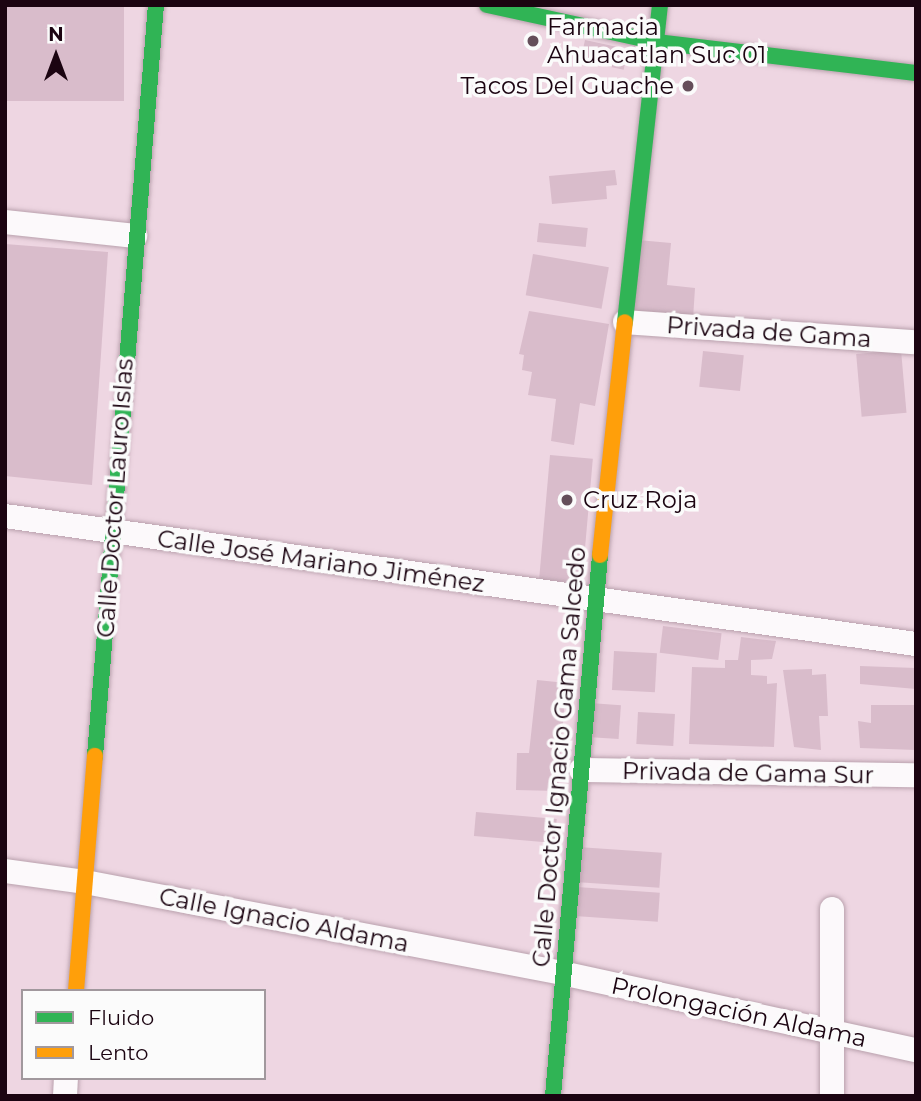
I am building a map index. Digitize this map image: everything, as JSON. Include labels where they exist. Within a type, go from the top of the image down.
[{"type":"street","name":"Calle Doctor Lauro Islas","points":[[76,989],[135,236],[156,5]]},
{"type":"street","points":[[487,5],[656,42],[916,73]]},
{"type":"street","name":"Calle Doctor Ignacio Gama Salcedo","points":[[553,1096],[595,598],[660,5]]},
{"type":"street","points":[[5,222],[135,236]]},
{"type":"street","name":"Privada de Gama","points":[[625,322],[913,342]]},
{"type":"street","name":"Calle José Mariano Jiménez","points":[[5,516],[916,644]]},
{"type":"street","name":"Privada de Gama Sur","points":[[581,770],[916,775]]},
{"type":"street","name":"Calle Ignacio Aldama","points":[[5,871],[85,882],[562,973]]},
{"type":"street","points":[[832,909],[832,1096]]},
{"type":"street","name":"Prolongación Aldama","points":[[562,973],[916,1050]]},
{"type":"building","points":[[5,5],[124,5],[124,101],[5,101]]},
{"type":"building","points":[[585,40],[628,49],[624,70],[581,61]]},
{"type":"building","points":[[615,170],[617,185],[606,186],[607,199],[552,204],[549,176]]},
{"type":"building","points":[[539,223],[588,228],[586,247],[537,242]]},
{"type":"building","points":[[638,240],[671,243],[667,285],[695,288],[693,319],[630,313]]},
{"type":"building","points":[[5,244],[108,252],[92,485],[5,476]]},
{"type":"building","points":[[533,254],[609,267],[602,309],[526,295]]},
{"type":"building","points":[[529,311],[609,324],[595,406],[580,403],[574,445],[551,441],[556,399],[528,395],[532,372],[522,370],[524,355],[519,354]]},
{"type":"building","points":[[901,350],[906,413],[862,417],[856,354]]},
{"type":"building","points":[[703,351],[744,355],[740,391],[699,387]]},
{"type":"building","name":"Cruz Roja","points":[[550,455],[593,459],[582,583],[539,580]]},
{"type":"building","points":[[663,626],[722,633],[718,660],[660,653]]},
{"type":"building","points":[[741,637],[776,641],[772,659],[751,660],[751,675],[767,676],[767,684],[777,683],[774,747],[689,744],[692,667],[725,668],[725,660],[738,660]]},
{"type":"building","points":[[614,651],[657,653],[655,692],[612,690]]},
{"type":"building","points":[[860,666],[916,668],[916,689],[860,684]]},
{"type":"building","points":[[812,669],[812,675],[826,674],[828,716],[819,716],[821,750],[794,747],[783,670]]},
{"type":"building","points":[[537,680],[566,683],[558,791],[516,790],[517,753],[529,753]]},
{"type":"building","points":[[590,703],[621,705],[619,739],[588,737]]},
{"type":"building","points":[[871,705],[916,705],[916,750],[860,748],[858,721],[871,723]]},
{"type":"building","points":[[638,712],[675,714],[673,746],[636,744]]},
{"type":"building","points":[[476,812],[557,819],[555,843],[474,836]]},
{"type":"building","points":[[578,847],[662,853],[659,888],[576,882]]},
{"type":"building","points":[[577,887],[660,893],[658,922],[575,916]]},
{"type":"traffic: fast","points":[[95,756],[156,5]]},
{"type":"traffic: fast","points":[[487,5],[656,42],[916,73]]},
{"type":"traffic: fast","points":[[625,322],[660,5]]},
{"type":"traffic: fast","points":[[553,1096],[600,555]]},
{"type":"traffic: slow","points":[[600,555],[625,322]]},
{"type":"traffic: slow","points":[[76,989],[95,756]]},
{"type":"place","name":"Farmacia Ahuacatlan Suc 01","points":[[533,41]]},
{"type":"place","name":"Tacos Del Guache","points":[[688,86]]},
{"type":"place","name":"Cruz Roja","points":[[567,500]]}]
